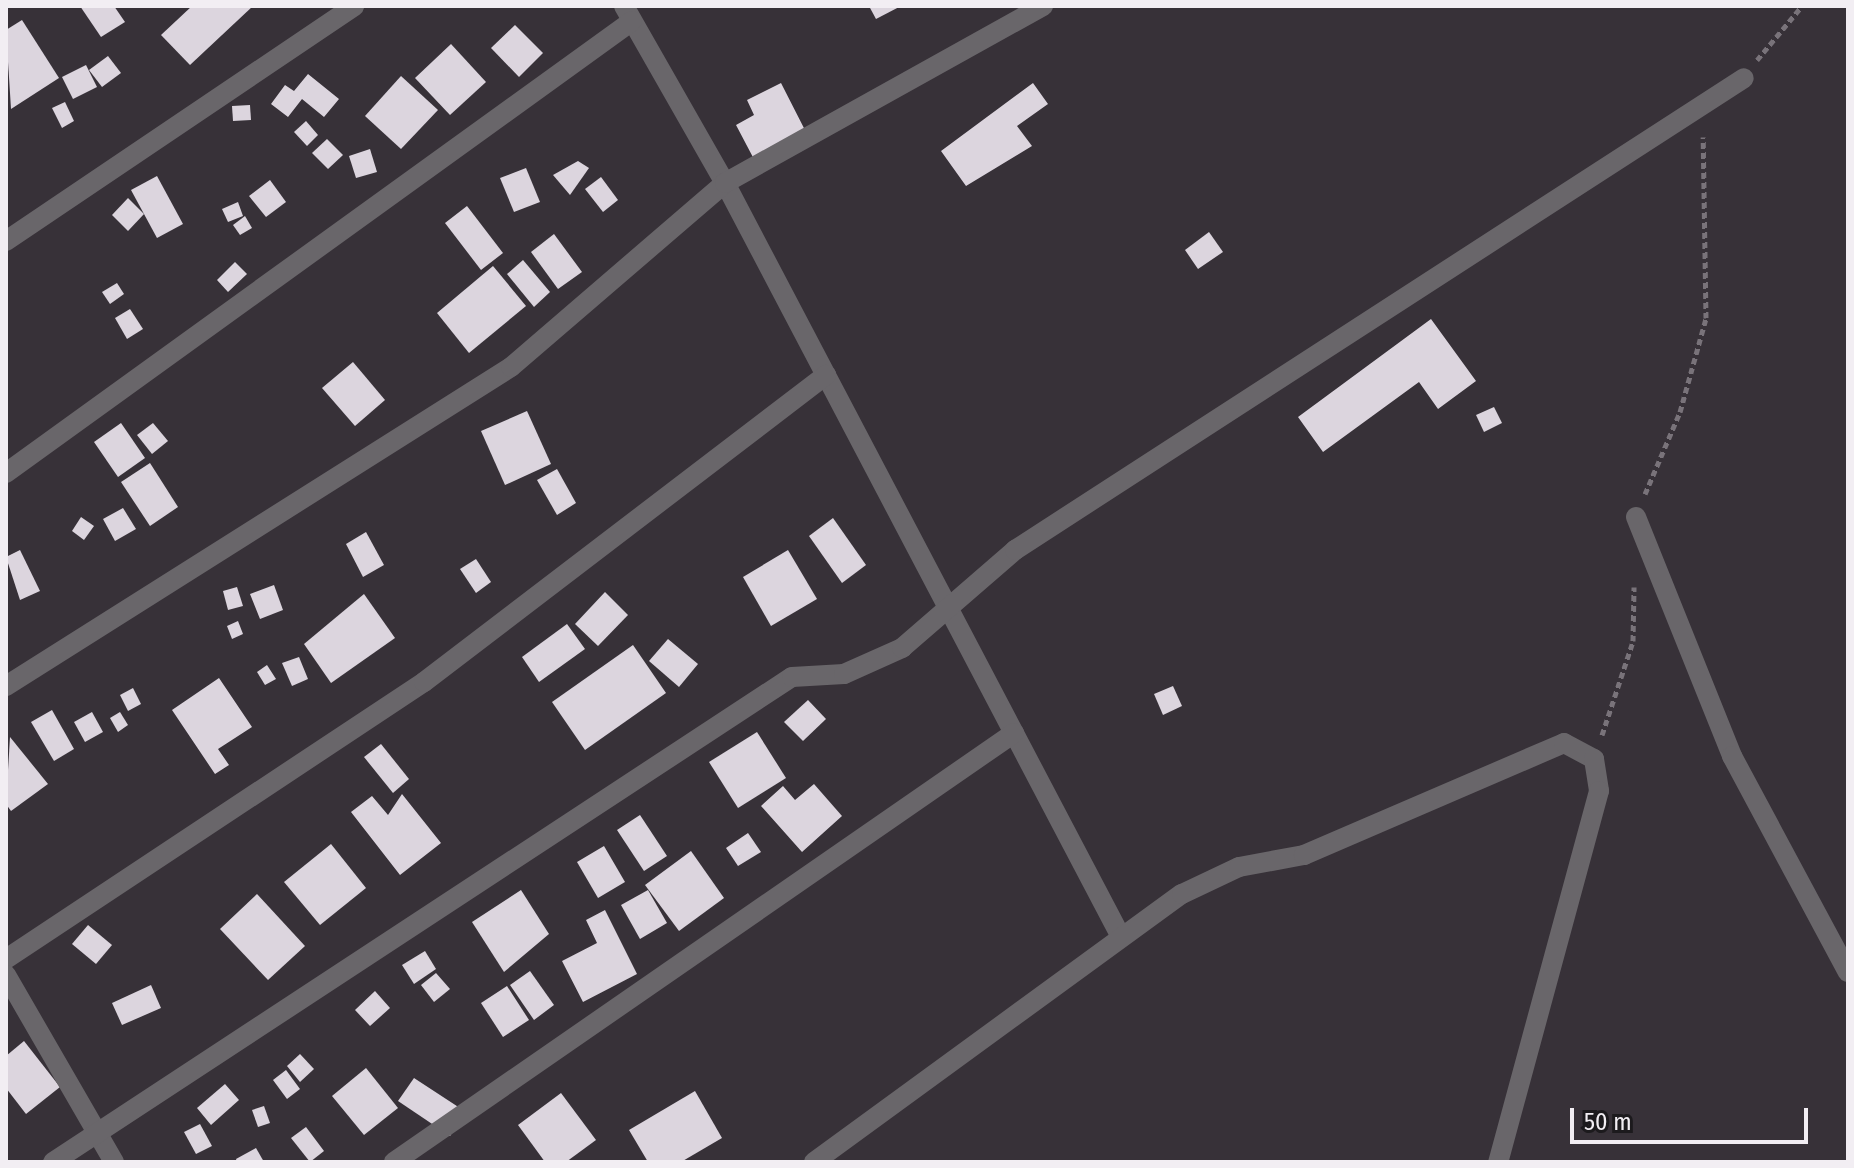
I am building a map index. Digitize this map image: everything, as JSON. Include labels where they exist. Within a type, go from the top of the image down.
[{"type":"street","points":[[6,241],[354,6]]},
{"type":"street","points":[[6,686],[511,367],[725,183],[1043,6]]},
{"type":"street","points":[[6,473],[628,13],[725,183],[1120,935]]},
{"type":"street","points":[[53,1162],[792,677],[844,674],[902,648],[951,611],[1015,550],[1744,78]]},
{"type":"street","points":[[6,959],[424,682],[826,375]]},
{"type":"street","points":[[1636,517],[1732,756],[1848,972]]},
{"type":"street","points":[[394,1162],[1014,733]]},
{"type":"street","points":[[814,1162],[1120,935],[1239,867],[1304,855],[1564,743],[1594,759],[1599,791],[1498,1162]]},
{"type":"street","points":[[6,975],[114,1162]]},
{"type":"path","points":[[1744,78],[1802,6]]},
{"type":"path","points":[[1636,517],[1680,412],[1706,318],[1699,155],[1708,129]]},
{"type":"path","points":[[1594,759],[1633,641],[1634,580]]},
{"type":"building","points":[[80,6],[114,6],[125,22],[101,37]]},
{"type":"building","points":[[192,6],[253,6],[190,65],[161,35]]},
{"type":"building","points":[[869,6],[901,6],[876,19]]},
{"type":"building","points":[[22,20],[59,78],[11,109],[6,30]]},
{"type":"building","points":[[515,25],[543,53],[519,77],[491,48]]},
{"type":"building","points":[[451,44],[486,82],[450,115],[415,78]]},
{"type":"building","points":[[108,56],[121,73],[102,87],[89,70]]},
{"type":"building","points":[[86,65],[97,87],[73,99],[62,77]]},
{"type":"building","points":[[308,74],[339,99],[324,117],[302,99],[288,117],[271,104],[285,85],[294,91]]},
{"type":"building","points":[[401,76],[438,110],[401,149],[365,116]]},
{"type":"building","points":[[781,83],[808,136],[756,163],[736,125],[754,115],[747,100]]},
{"type":"building","points":[[1033,83],[1048,104],[1017,126],[1032,146],[966,186],[941,151]]},
{"type":"building","points":[[65,102],[74,121],[62,128],[52,108]]},
{"type":"building","points":[[250,105],[251,120],[233,121],[232,106]]},
{"type":"building","points":[[306,121],[318,135],[307,146],[294,132]]},
{"type":"building","points":[[327,139],[343,155],[328,169],[312,153]]},
{"type":"building","points":[[370,149],[377,172],[356,178],[349,156]]},
{"type":"building","points":[[578,161],[589,168],[570,195],[553,175]]},
{"type":"building","points":[[526,168],[540,202],[514,212],[500,178]]},
{"type":"building","points":[[157,176],[183,224],[157,238],[131,190]]},
{"type":"building","points":[[601,177],[618,200],[603,212],[585,189]]},
{"type":"building","points":[[270,180],[286,202],[266,217],[249,196]]},
{"type":"building","points":[[128,198],[144,214],[128,231],[112,215]]},
{"type":"building","points":[[238,202],[243,216],[228,222],[222,209]]},
{"type":"building","points":[[467,206],[503,253],[481,270],[445,223]]},
{"type":"building","points":[[245,216],[252,228],[240,235],[233,225]]},
{"type":"building","points":[[1209,232],[1223,252],[1198,269],[1185,250]]},
{"type":"building","points":[[554,234],[582,272],[558,289],[531,252]]},
{"type":"building","points":[[523,260],[550,292],[534,307],[507,274]]},
{"type":"building","points":[[235,262],[247,274],[228,292],[217,280]]},
{"type":"building","points":[[493,266],[526,306],[469,353],[437,313]]},
{"type":"building","points":[[117,283],[124,294],[110,304],[102,292]]},
{"type":"building","points":[[130,309],[143,329],[127,339],[115,318]]},
{"type":"building","points":[[1431,319],[1476,381],[1438,409],[1419,382],[1323,452],[1298,417]]},
{"type":"building","points":[[353,362],[385,400],[355,426],[322,388]]},
{"type":"building","points":[[1494,407],[1502,423],[1484,432],[1476,415]]},
{"type":"building","points":[[527,411],[551,464],[505,485],[481,431]]},
{"type":"building","points":[[121,423],[145,458],[118,477],[94,442]]},
{"type":"building","points":[[153,423],[168,441],[152,454],[137,435]]},
{"type":"building","points":[[150,463],[178,507],[150,526],[121,482]]},
{"type":"building","points":[[557,469],[576,503],[557,515],[537,480]]},
{"type":"building","points":[[123,508],[136,529],[115,541],[103,519]]},
{"type":"building","points":[[81,517],[94,526],[84,540],[72,531]]},
{"type":"building","points":[[833,518],[866,565],[842,583],[809,536]]},
{"type":"building","points":[[366,532],[384,565],[363,577],[346,544]]},
{"type":"building","points":[[20,550],[40,591],[20,600],[6,557]]},
{"type":"building","points":[[788,550],[817,599],[771,626],[743,577]]},
{"type":"building","points":[[476,559],[491,582],[476,593],[460,569]]},
{"type":"building","points":[[274,585],[283,610],[260,619],[250,594]]},
{"type":"building","points":[[237,587],[243,606],[228,610],[223,591]]},
{"type":"building","points":[[605,592],[628,615],[598,646],[575,624]]},
{"type":"building","points":[[364,594],[395,638],[331,683],[304,644]]},
{"type":"building","points":[[238,621],[243,634],[232,639],[227,626]]},
{"type":"building","points":[[567,624],[585,649],[539,682],[522,657]]},
{"type":"building","points":[[668,639],[698,664],[679,687],[649,661]]},
{"type":"building","points":[[633,645],[666,693],[585,750],[552,702]]},
{"type":"building","points":[[299,657],[308,679],[292,686],[282,663]]},
{"type":"building","points":[[267,665],[276,679],[265,685],[257,672]]},
{"type":"building","points":[[219,678],[252,727],[218,749],[229,765],[215,774],[172,710]]},
{"type":"building","points":[[1173,686],[1182,706],[1163,715],[1154,694]]},
{"type":"building","points":[[133,688],[141,704],[128,711],[120,695]]},
{"type":"building","points":[[808,700],[826,719],[803,741],[784,722]]},
{"type":"building","points":[[52,710],[74,749],[54,761],[31,722]]},
{"type":"building","points":[[92,712],[103,732],[85,742],[74,722]]},
{"type":"building","points":[[120,712],[128,725],[118,732],[110,718]]},
{"type":"building","points":[[757,732],[786,778],[738,808],[709,762]]},
{"type":"building","points":[[10,737],[48,784],[11,811],[6,804]]},
{"type":"building","points":[[381,744],[409,779],[393,793],[364,757]]},
{"type":"building","points":[[814,784],[842,816],[802,852],[761,806],[783,786],[795,800]]},
{"type":"building","points":[[402,794],[441,843],[400,875],[351,812],[372,796],[388,815]]},
{"type":"building","points":[[640,815],[667,856],[644,871],[617,830]]},
{"type":"building","points":[[748,833],[761,852],[738,866],[726,848]]},
{"type":"building","points":[[331,844],[366,888],[320,925],[284,882]]},
{"type":"building","points":[[604,846],[625,882],[598,898],[577,862]]},
{"type":"building","points":[[691,851],[724,898],[679,931],[645,885]]},
{"type":"building","points":[[521,890],[549,934],[504,972],[472,922]]},
{"type":"building","points":[[648,890],[667,923],[640,939],[621,905]]},
{"type":"building","points":[[257,894],[305,946],[268,980],[220,929]]},
{"type":"building","points":[[605,910],[637,974],[583,1002],[562,961],[597,943],[586,920]]},
{"type":"building","points":[[88,925],[112,945],[96,964],[72,944]]},
{"type":"building","points":[[425,951],[436,969],[414,984],[402,965]]},
{"type":"building","points":[[530,971],[554,1005],[534,1020],[510,985]]},
{"type":"building","points":[[436,973],[450,989],[434,1002],[421,985]]},
{"type":"building","points":[[151,985],[161,1008],[122,1025],[112,1003]]},
{"type":"building","points":[[507,986],[529,1020],[503,1037],[481,1003]]},
{"type":"building","points":[[375,991],[390,1008],[370,1026],[355,1010]]},
{"type":"building","points":[[24,1041],[60,1087],[26,1114],[6,1088],[6,1056]]},
{"type":"building","points":[[300,1054],[314,1069],[300,1082],[287,1066]]},
{"type":"building","points":[[366,1068],[398,1108],[364,1135],[332,1096]]},
{"type":"building","points":[[286,1070],[300,1089],[287,1099],[273,1080]]},
{"type":"building","points":[[414,1078],[466,1112],[450,1136],[398,1101]]},
{"type":"building","points":[[225,1084],[239,1100],[211,1125],[197,1108]]},
{"type":"building","points":[[695,1091],[722,1138],[681,1162],[648,1162],[629,1130]]},
{"type":"building","points":[[561,1093],[596,1140],[566,1162],[545,1162],[518,1125]]},
{"type":"building","points":[[264,1106],[270,1123],[258,1127],[252,1110]]},
{"type":"building","points":[[200,1124],[212,1146],[196,1154],[184,1132]]},
{"type":"building","points":[[306,1127],[324,1151],[310,1162],[291,1138]]},
{"type":"building","points":[[256,1148],[264,1162],[237,1162],[236,1159]]}]
